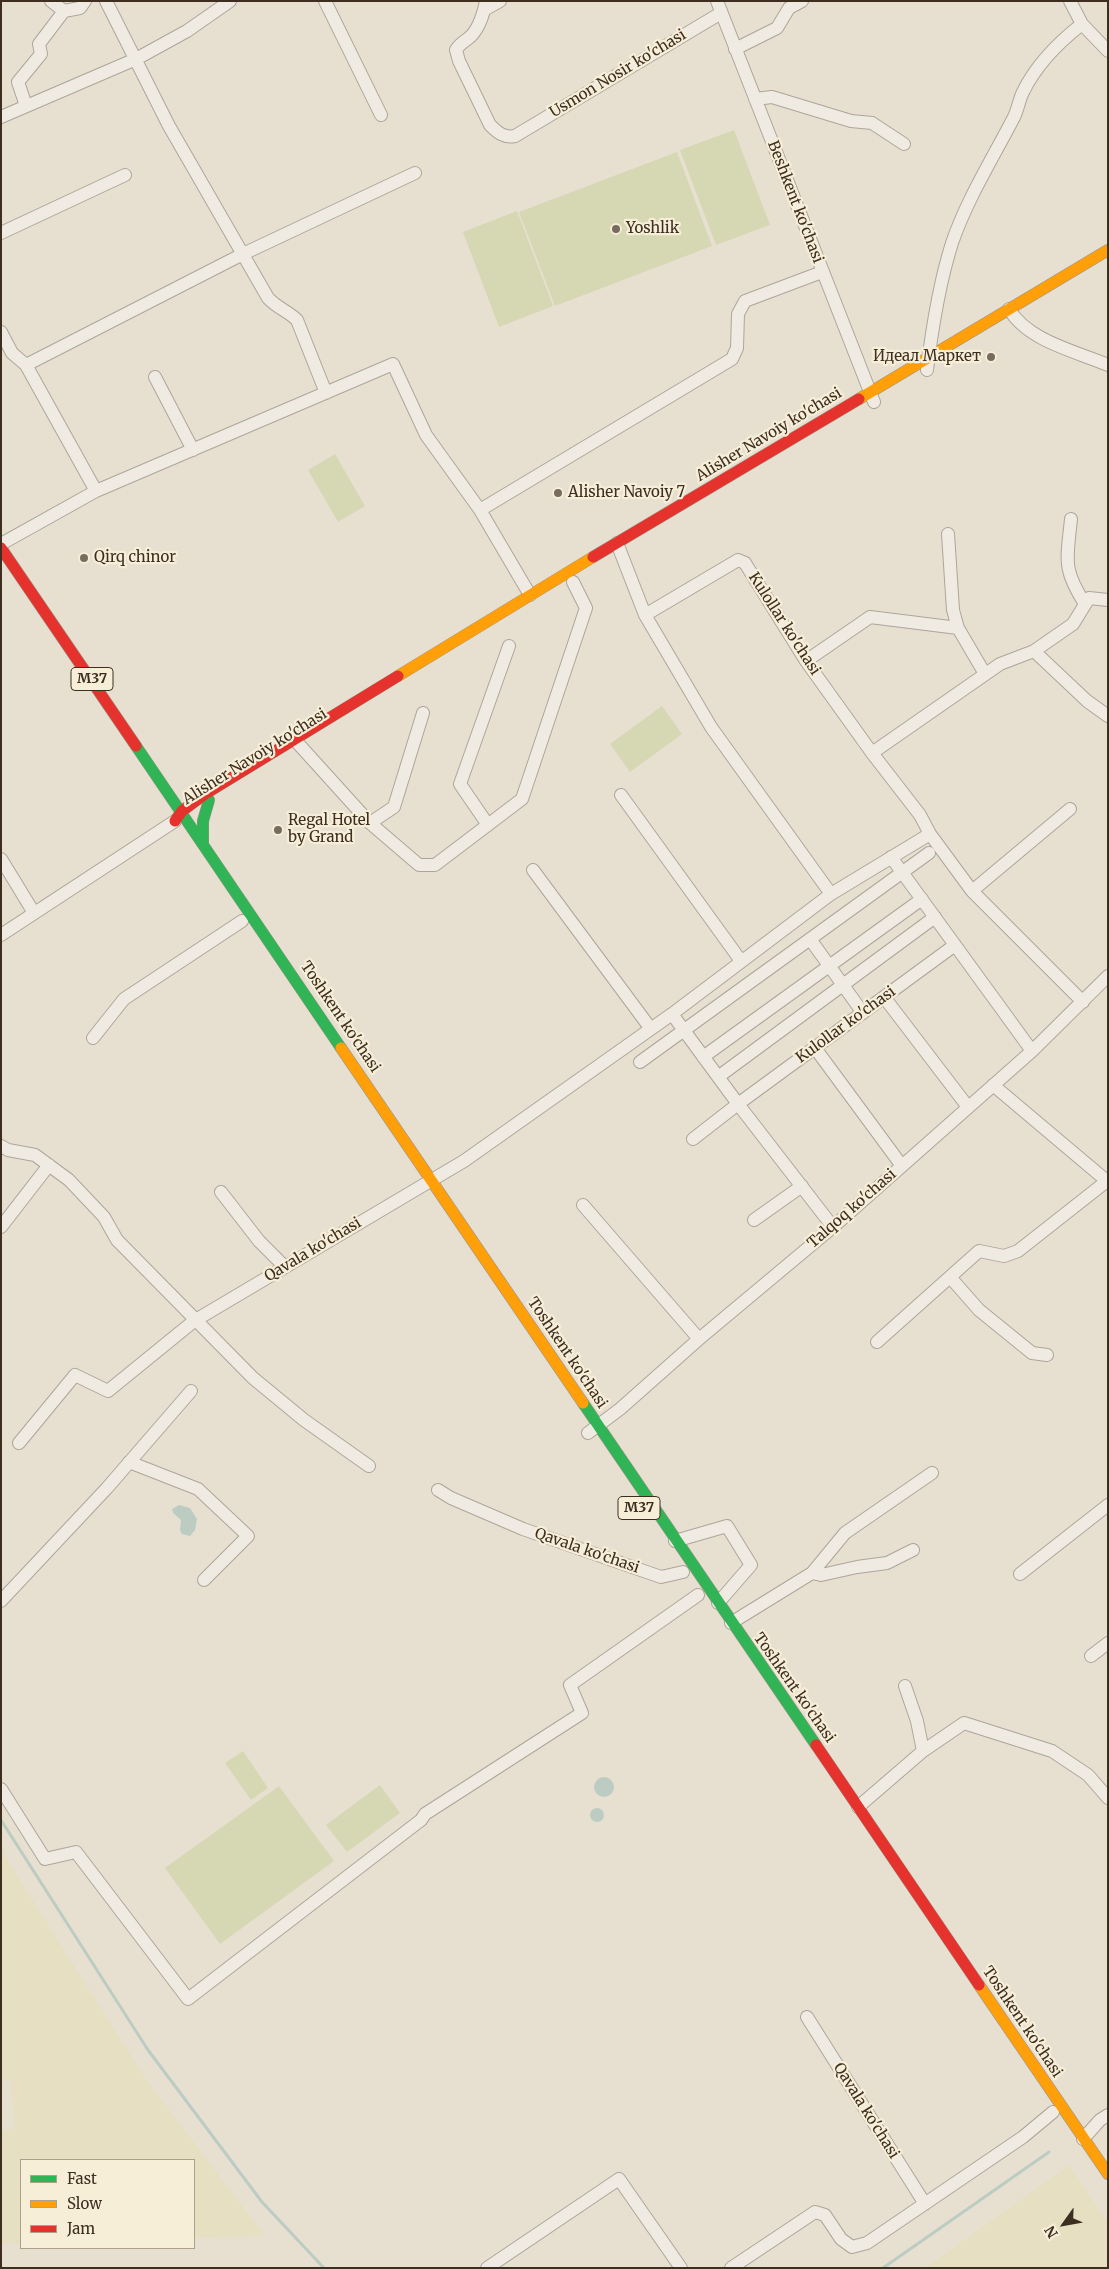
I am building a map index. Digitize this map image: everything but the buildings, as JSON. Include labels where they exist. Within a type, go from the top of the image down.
[{"type":"main road","name":"Alisher Navoiy ko'chasi","points":[[871,397],[927,370],[1108,250]]},
{"type":"main road","name":"Alisher Navoiy ko'chasi","points":[[181,816],[207,797],[530,595],[620,548],[871,397],[929,357],[1108,262]]},
{"type":"main road","name":"Toshkent ko'chasi","points":[[1,548],[163,784],[242,921],[418,1183]]},
{"type":"main road","name":"Alisher Navoiy ko'chasi","points":[[296,743],[573,582],[620,548]]},
{"type":"main road","name":"Toshkent ko'chasi","points":[[1,566],[181,816],[203,843],[433,1180],[590,1432],[675,1541],[718,1603],[726,1629],[858,1807],[1083,2139],[1105,2179]]},
{"type":"main road","points":[[163,784],[183,793],[207,797],[201,824],[203,843]]},
{"type":"main road","name":"Toshkent ko'chasi","points":[[844,1808],[1053,2112],[1105,2179]]},
{"type":"street","points":[[51,1],[64,11]]},
{"type":"street","points":[[26,106],[18,82],[41,54],[39,44],[64,11],[80,8],[85,1]]},
{"type":"street","points":[[106,1],[169,126],[268,298],[276,308],[289,312],[297,320],[326,393]]},
{"type":"street","points":[[1,117],[136,59],[186,31],[230,1]]},
{"type":"street","points":[[325,1],[381,115]]},
{"type":"street","points":[[485,6],[500,1]]},
{"type":"street","points":[[735,49],[777,28],[790,8],[802,1]]},
{"type":"street","points":[[1070,1],[1082,24],[1108,51]]},
{"type":"street","name":"Usmon Nosir ko'chasi","points":[[485,6],[473,34],[460,44],[456,50],[459,61],[490,125],[498,133],[507,137],[516,136],[719,7]]},
{"type":"street","name":"Beshkent ko'chasi","points":[[719,7],[871,397]]},
{"type":"street","points":[[927,370],[952,243],[974,193],[1015,115],[1022,93],[1034,71],[1066,36],[1082,24]]},
{"type":"street","points":[[755,98],[772,97],[852,121],[872,122],[904,144]]},
{"type":"street","points":[[26,365],[243,254],[416,173]]},
{"type":"street","points":[[1,233],[125,175]]},
{"type":"street","points":[[480,510],[732,358],[737,348],[738,314],[745,301],[822,272]]},
{"type":"street","points":[[1012,314],[1035,335],[1108,365]]},
{"type":"street","points":[[1,332],[12,353],[26,365],[96,492]]},
{"type":"street","points":[[1,544],[96,492],[393,364],[426,436],[480,510],[530,595]]},
{"type":"street","points":[[155,377],[193,450]]},
{"type":"street","points":[[1070,519],[1067,566],[1073,585],[1086,604]]},
{"type":"street","points":[[948,534],[953,610],[958,628],[984,674]]},
{"type":"street","points":[[620,548],[645,615],[712,727],[831,894]]},
{"type":"street","name":"Kulollar ko'chasi","points":[[645,615],[738,560],[745,563],[806,660],[872,753],[920,815],[930,834],[972,891],[1083,1002]]},
{"type":"street","points":[[296,743],[370,823],[419,866],[435,865],[522,800],[586,608],[573,582]]},
{"type":"street","points":[[872,753],[984,674],[1000,664],[1034,651],[1073,624],[1089,598],[1108,600]]},
{"type":"street","points":[[806,660],[870,617],[958,628]]},
{"type":"street","points":[[488,825],[460,784],[509,646]]},
{"type":"street","points":[[1034,651],[1087,701],[1108,716]]},
{"type":"street","points":[[370,823],[394,807],[422,713]]},
{"type":"street","points":[[621,795],[741,961]]},
{"type":"street","points":[[972,891],[1070,809]]},
{"type":"street","points":[[3,929],[34,913],[181,816]]},
{"type":"street","points":[[433,1180],[464,1161],[672,1014],[831,894],[930,834]]},
{"type":"street","points":[[640,1062],[929,853]]},
{"type":"street","points":[[891,857],[1032,1051]]},
{"type":"street","points":[[1,859],[34,913]]},
{"type":"street","points":[[533,870],[651,1029]]},
{"type":"street","points":[[703,1057],[922,899]]},
{"type":"street","points":[[718,1077],[935,917]]},
{"type":"street","points":[[93,1038],[124,999],[242,921]]},
{"type":"street","points":[[810,939],[862,1013]]},
{"type":"street","name":"Kulollar ko'chasi","points":[[693,1138],[955,945]]},
{"type":"street","name":"Talqoq ko'chasi","points":[[590,1432],[834,1226],[1032,1051],[1108,976]]},
{"type":"street","points":[[884,997],[968,1107]]},
{"type":"street","points":[[672,1014],[738,1104],[834,1226]]},
{"type":"street","points":[[814,1048],[902,1166]]},
{"type":"street","points":[[877,1342],[979,1251],[1004,1256],[1018,1252],[1107,1181],[993,1085]]},
{"type":"street","points":[[1,1146],[8,1150],[35,1155],[70,1180],[104,1217],[117,1240],[253,1378],[304,1420],[369,1466]]},
{"type":"street","points":[[1,1227],[49,1165]]},
{"type":"street","name":"Qavala ko'chasi","points":[[20,1443],[76,1375],[108,1392],[194,1320],[285,1267],[418,1183],[433,1180]]},
{"type":"street","points":[[754,1220],[802,1186]]},
{"type":"street","points":[[221,1192],[259,1241],[285,1267]]},
{"type":"street","points":[[583,1204],[699,1340]]},
{"type":"street","points":[[950,1277],[979,1310],[1032,1354],[1047,1355]]},
{"type":"street","points":[[1,1601],[129,1462],[191,1391]]},
{"type":"street","points":[[129,1462],[198,1489],[248,1536],[204,1580]]},
{"type":"street","points":[[726,1629],[812,1573],[845,1533],[932,1473]]},
{"type":"street","name":"Qavala ko'chasi","points":[[1,1789],[45,1859],[76,1852],[188,1999],[420,1820],[425,1814],[582,1713],[570,1685],[690,1583],[661,1577],[523,1529],[451,1498],[438,1490]]},
{"type":"street","points":[[1020,1574],[1108,1505]]},
{"type":"street","points":[[675,1541],[727,1526],[751,1565],[718,1603]]},
{"type":"street","points":[[812,1573],[821,1575],[887,1563],[912,1550]]},
{"type":"street","points":[[1091,1656],[1108,1643]]},
{"type":"street","points":[[905,1686],[917,1722],[923,1751]]},
{"type":"street","points":[[858,1807],[923,1751],[964,1723],[1052,1751],[1088,1776],[1108,1798]]},
{"type":"street","name":"Qavala ko'chasi","points":[[808,2017],[925,2204]]},
{"type":"street","points":[[731,2268],[815,2212],[825,2215],[841,2239],[852,2247],[867,2243],[1023,2137],[1053,2112]]},
{"type":"street","points":[[1083,2139],[1100,2120],[1108,2115]]},
{"type":"street","points":[[487,2268],[619,2179],[682,2268]]},
{"type":"shaded area","points":[[179,1505],[190,1508],[197,1519],[195,1530],[190,1536],[182,1534],[180,1530],[181,1520],[173,1513],[172,1509]]},
{"type":"shaded area","points":[[600,1777],[608,1777],[614,1783],[614,1791],[608,1797],[600,1797],[594,1791],[594,1783]]},
{"type":"shaded area","points":[[597,1808],[602,1810],[604,1815],[602,1820],[597,1822],[592,1820],[590,1815],[592,1810]]},
{"type":"shaded area","points":[[1,1850],[144,2076],[265,2236],[195,2238],[195,2159],[20,2159],[20,2243],[1,2243],[1,2131],[15,2128],[10,2080],[1,2081]]},
{"type":"shaded area","points":[[1069,2165],[1108,2223],[1108,2268],[925,2268]]},
{"type":"green space","points":[[734,130],[770,225],[716,245],[680,150]]},
{"type":"green space","name":"Yoshlik","points":[[677,152],[712,246],[555,306],[519,212]]},
{"type":"green space","points":[[517,211],[553,306],[499,327],[463,232]]},
{"type":"green space","points":[[335,454],[365,506],[338,522],[308,470]]},
{"type":"green space","points":[[662,706],[682,734],[630,772],[610,744]]},
{"type":"green space","points":[[243,1751],[268,1788],[251,1800],[225,1763]]},
{"type":"green space","points":[[380,1785],[400,1813],[347,1852],[326,1825]]},
{"type":"green space","points":[[279,1786],[334,1861],[220,1944],[165,1868]]},
{"type":"waterway","points":[[1,1820],[148,2050],[262,2202],[324,2268]]},
{"type":"waterway","points":[[883,2268],[1049,2152]]},
{"type":"traffic: fast","points":[[136,746],[341,1048]]},
{"type":"traffic: fast","points":[[203,843],[203,821],[209,800]]},
{"type":"traffic: fast","points":[[583,1403],[816,1745]]},
{"type":"traffic: slow","points":[[859,399],[1108,250]]},
{"type":"traffic: slow","points":[[398,676],[593,557]]},
{"type":"traffic: slow","points":[[341,1048],[583,1403]]},
{"type":"traffic: slow","points":[[979,1985],[1108,2174]]},
{"type":"traffic: jam","points":[[593,557],[859,399]]},
{"type":"traffic: jam","points":[[1,548],[136,746]]},
{"type":"traffic: jam","points":[[175,821],[182,811],[205,794],[398,676]]},
{"type":"traffic: jam","points":[[816,1745],[979,1985]]},
{"type":"place","name":"Yoshlik","points":[[616,229]]},
{"type":"place","name":"Идеал Маркет","points":[[991,357]]},
{"type":"place","name":"Alisher Navoiy 7","points":[[558,493]]},
{"type":"place","name":"Qirq chinor","points":[[84,558]]},
{"type":"place","name":"Regal Hotel by Grand","points":[[278,830]]}]
